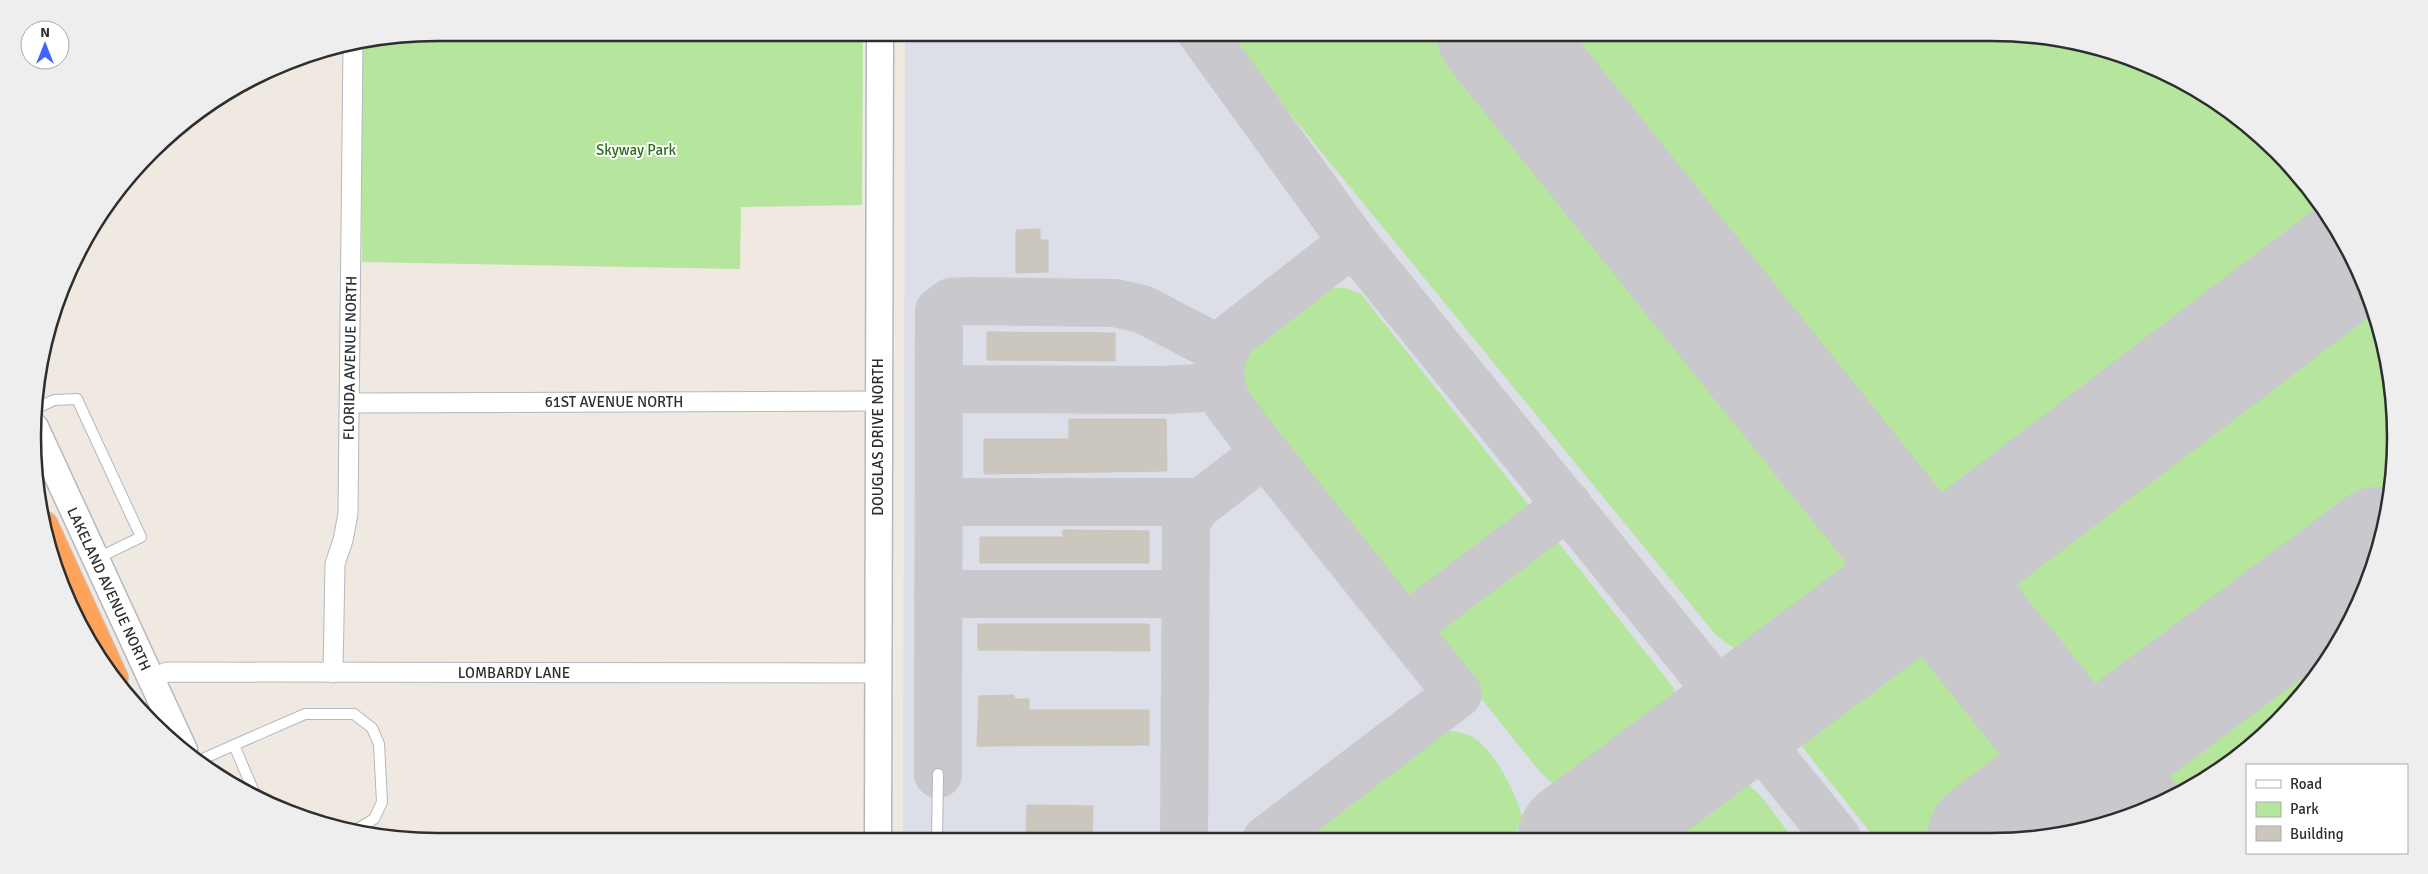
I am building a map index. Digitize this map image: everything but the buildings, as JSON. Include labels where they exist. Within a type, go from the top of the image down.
[{"type":"highway","points":[[63,566],[95,637]]},
{"type":"street","name":"DOUGLAS DRIVE NORTH","points":[[878,833],[880,41]]},
{"type":"street","name":"FLORIDA AVENUE NORTH","points":[[333,673],[335,564],[343,540],[348,514],[353,51]]},
{"type":"street","name":"61ST AVENUE NORTH","points":[[350,403],[878,401]]},
{"type":"street","name":"LAKELAND AVENUE NORTH","points":[[41,440],[178,736]]},
{"type":"street","name":"LOMBARDY LANE","points":[[151,679],[166,672],[878,673]]},
{"type":"lane","points":[[43,405],[54,400],[77,399],[141,537],[96,559]]},
{"type":"lane","points":[[206,758],[305,714],[354,714],[372,728],[379,744],[382,802],[374,820],[364,826]]},
{"type":"lane","points":[[234,746],[252,787]]},
{"type":"lane","points":[[938,774],[938,833]]},
{"type":"shaded area","points":[[905,41],[1991,41],[2017,42],[2068,49],[2118,62],[2166,82],[2211,108],[2252,139],[2289,176],[2320,217],[2346,262],[2366,310],[2379,360],[2383,385],[2387,437],[2386,463],[2379,514],[2373,539],[2366,564],[2346,612],[2334,635],[2305,678],[2289,698],[2252,735],[2189,780],[2142,803],[2118,812],[2068,825],[2017,832],[1991,833],[903,833]]},
{"type":"green space","name":"Skyway Park","points":[[437,41],[863,41],[862,205],[741,207],[740,269],[362,262],[362,49],[411,42]]},
{"type":"green space","points":[[1233,41],[1458,41],[1856,531],[1863,545],[1865,558],[1858,578],[1852,585],[1798,626],[1767,645],[1753,650],[1741,650],[1730,646],[1715,634]]},
{"type":"green space","points":[[1545,41],[1991,41],[2043,45],[2093,55],[2118,62],[2166,82],[2189,94],[2232,123],[2252,139],[2289,176],[2328,229],[1986,484],[1972,492],[1949,500],[1939,500],[1920,492],[1897,474]]},
{"type":"green space","points":[[2357,285],[2366,310],[2379,360],[2386,411],[2386,463],[2379,514],[2373,539],[2357,588],[2334,635],[2320,657],[2289,698],[2252,735],[2232,751],[2189,780],[2152,798],[1999,607],[1992,588],[1995,571],[1998,563],[2016,539]]},
{"type":"green space","points":[[1328,288],[1345,288],[1361,294],[1673,687],[1676,699],[1674,710],[1649,738],[1587,784],[1578,788],[1562,788],[1550,781],[1538,769],[1238,394],[1235,372],[1241,351],[1310,297]]},
{"type":"green space","points":[[1907,625],[1923,625],[1938,634],[1969,669],[2087,820],[2017,832],[1871,833],[1796,738],[1795,728],[1799,706],[1805,697],[1893,632]]},
{"type":"green space","points":[[1450,731],[1471,736],[1492,755],[1506,777],[1521,811],[1523,821],[1515,833],[1305,833],[1435,736]]},
{"type":"green space","points":[[1715,773],[1728,775],[1751,787],[1769,806],[1789,833],[1627,833],[1676,791],[1701,777]]},
{"type":"taxiway","points":[[1208,41],[1353,242],[1833,833]]},
{"type":"taxiway","points":[[1275,833],[1458,694],[1265,453],[1228,404],[1221,387],[1220,362],[1231,337],[1353,242]]},
{"type":"taxiway","points":[[938,774],[939,311],[951,302],[968,301],[1115,303],[1142,309],[1223,351]]},
{"type":"taxiway","points":[[939,389],[1163,390],[1221,387]]},
{"type":"taxiway","points":[[1184,833],[1186,525],[1194,508],[1265,453]]},
{"type":"taxiway","points":[[939,502],[1202,502]]},
{"type":"taxiway","points":[[1405,628],[1568,505]]},
{"type":"taxiway","points":[[938,594],[1185,594]]},
{"type":"runway","points":[[1503,41],[2121,811]]},
{"type":"runway","points":[[1585,833],[1933,574],[2345,260]]},
{"type":"runway","points":[[1994,833],[2369,554]]}]
